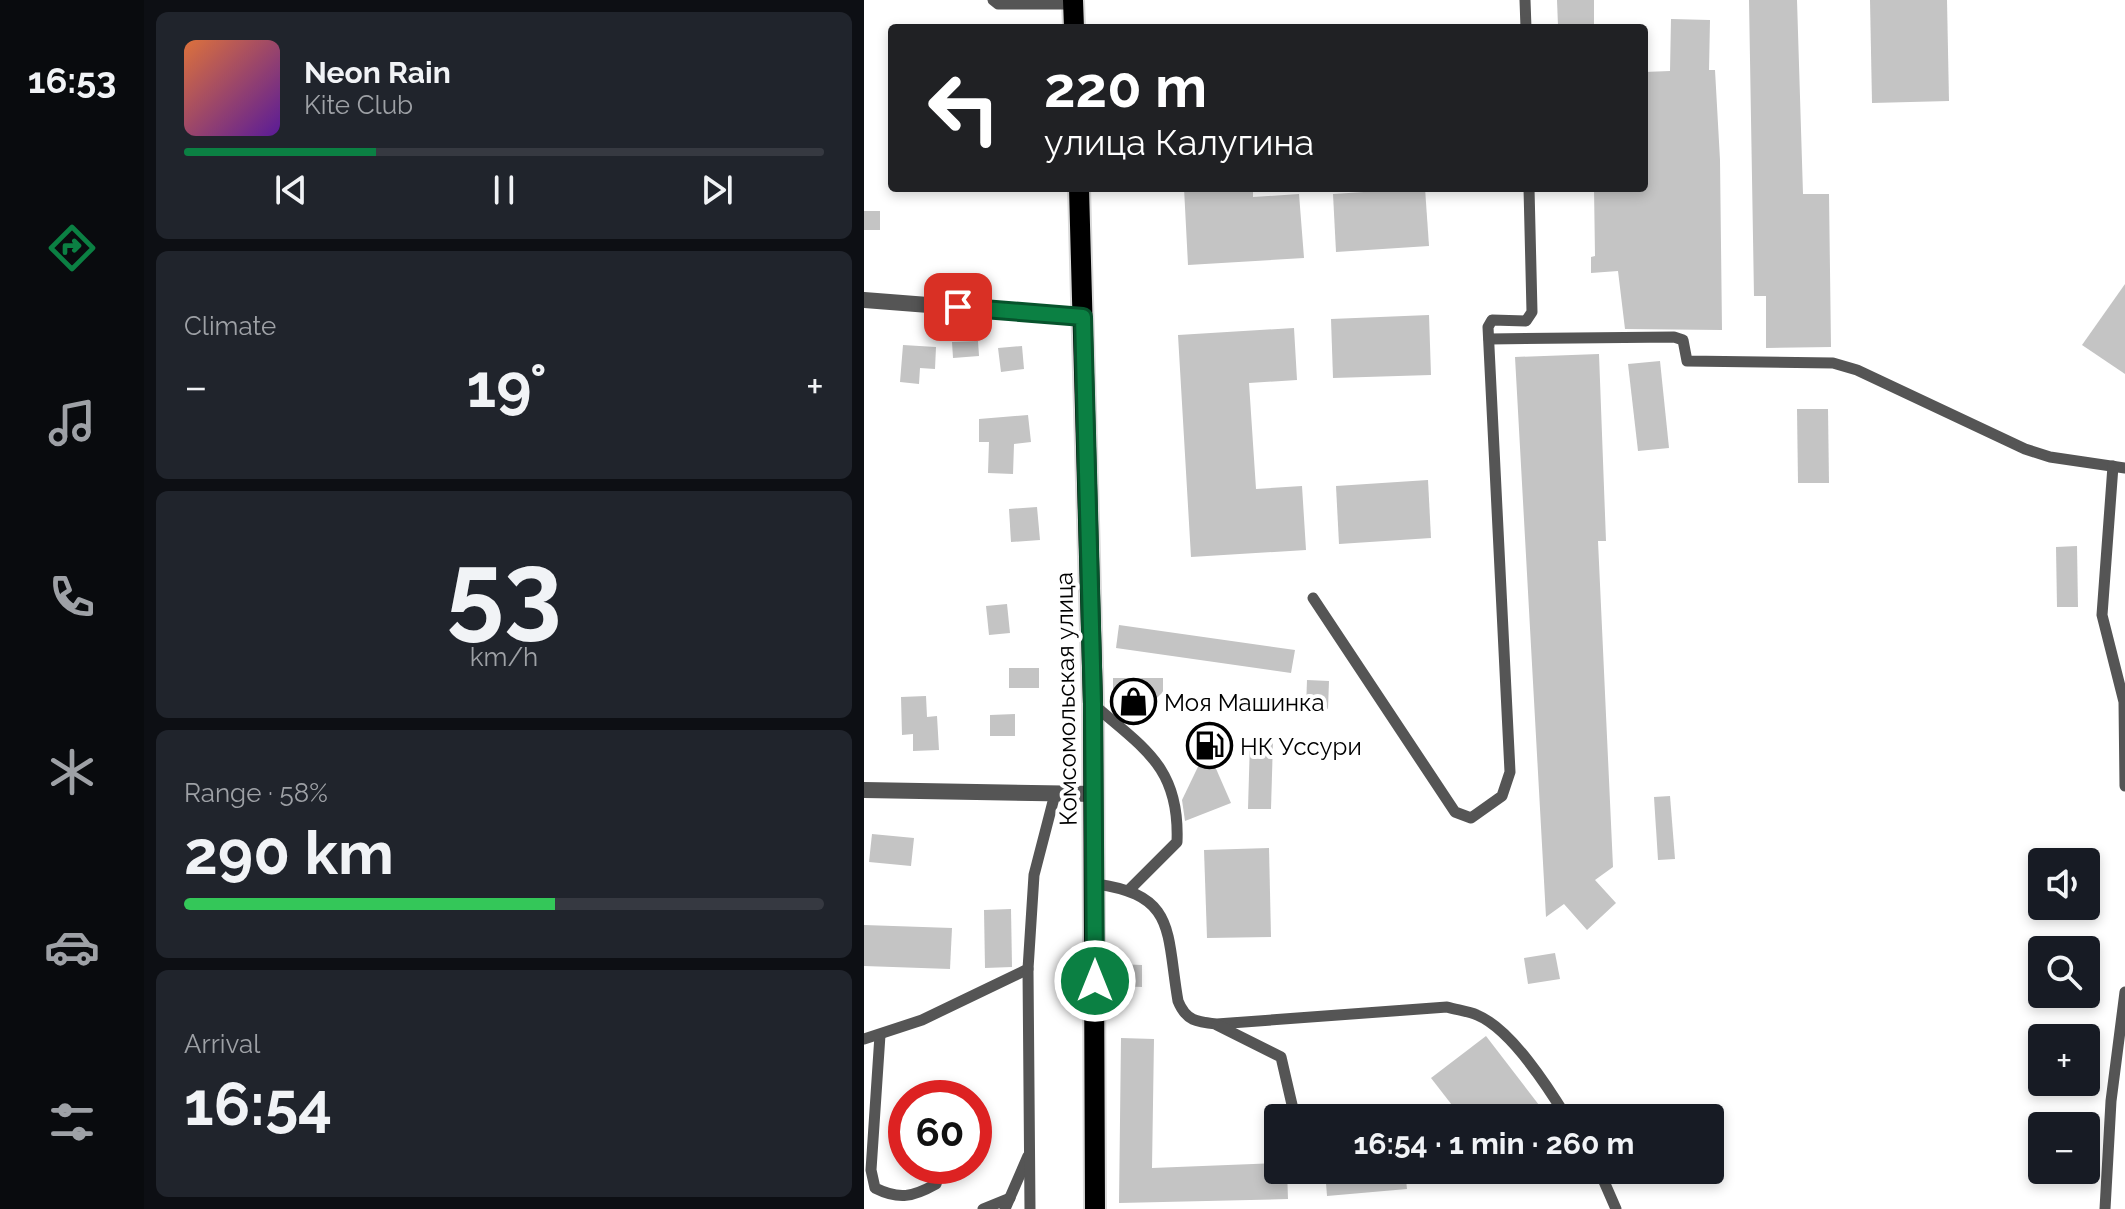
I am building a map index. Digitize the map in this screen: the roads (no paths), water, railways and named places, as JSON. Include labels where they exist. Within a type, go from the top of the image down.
[{"type":"main road","points":[[1073,2],[1074,24]]},
{"type":"main road","name":"Комсомольская улица","points":[[1079,192],[1095,794],[1095,1209]]},
{"type":"street","points":[[864,300],[1083,317]]},
{"type":"street","points":[[864,790],[1095,794]]},
{"type":"lane","points":[[993,0],[998,4],[1073,2]]},
{"type":"lane","points":[[1525,0],[1526,24]]},
{"type":"lane","points":[[1313,598],[1455,812],[1471,818],[1502,796],[1510,772],[1489,339],[1492,320],[1526,321],[1532,312],[1529,192]]},
{"type":"lane","points":[[1489,339],[1674,337],[1683,340],[1687,361],[1833,363],[1857,370],[2025,449],[2050,457],[2119,467],[2102,615],[2124,702],[2125,786]]},
{"type":"lane","points":[[1093,704],[1157,760],[1174,796],[1177,842],[1130,889]]},
{"type":"lane","points":[[1030,1209],[1028,969],[1034,875],[1055,794]]},
{"type":"lane","points":[[1096,884],[1130,889],[1153,903],[1164,920],[1183,1014],[1195,1022],[1217,1024],[1447,1007],[1480,1016],[1542,1076],[1559,1104]]},
{"type":"lane","points":[[864,1039],[922,1020],[1028,969]]},
{"type":"lane","points":[[2105,1209],[2111,1101],[2125,992]]},
{"type":"lane","points":[[1217,1024],[1281,1057],[1292,1104]]},
{"type":"lane","points":[[880,1035],[871,1170],[875,1188],[893,1197],[916,1195],[936,1184]]},
{"type":"lane","points":[[983,1209],[1007,1203],[1029,1152]]},
{"type":"lane","points":[[1605,1184],[1616,1209]]},
{"type":"place","name":"Моя Машинка","points":[[1133,702]]},
{"type":"place","name":"НК Уссури","points":[[1209,746]]}]
